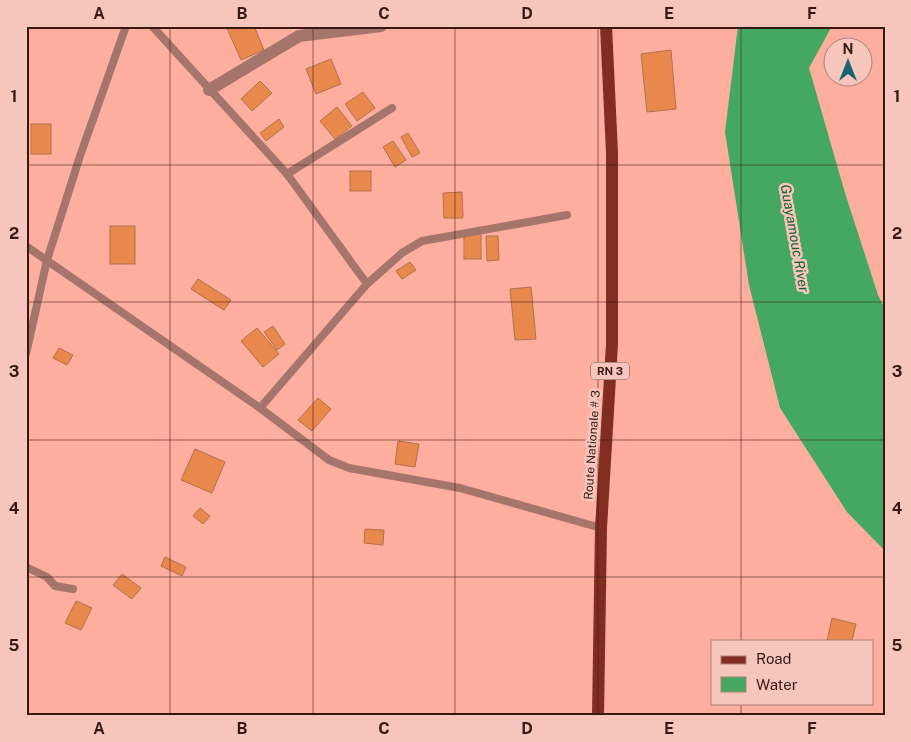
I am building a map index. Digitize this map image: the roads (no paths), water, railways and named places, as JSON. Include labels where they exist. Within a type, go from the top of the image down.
[{"type":"main road","name":"Route Nationale # 3","points":[[598,716],[600,528],[612,344],[612,152],[606,26]]},
{"type":"street","points":[[209,90],[299,36],[381,26]]},
{"type":"lane","points":[[26,354],[47,260],[80,156],[126,26]]},
{"type":"lane","points":[[152,26],[287,174],[368,284]]},
{"type":"lane","points":[[287,174],[392,108]]},
{"type":"lane","points":[[260,408],[368,284],[402,253],[422,241],[567,215]]},
{"type":"lane","points":[[26,246],[260,408],[329,460],[349,468],[460,488],[600,528]]},
{"type":"lane","points":[[26,567],[47,577],[55,586],[73,589]]},
{"type":"water","name":"Guayamouc River","points":[[738,26],[832,26],[809,68],[845,193],[878,295],[885,309],[885,551],[847,512],[780,408],[749,285],[725,132]]}]
